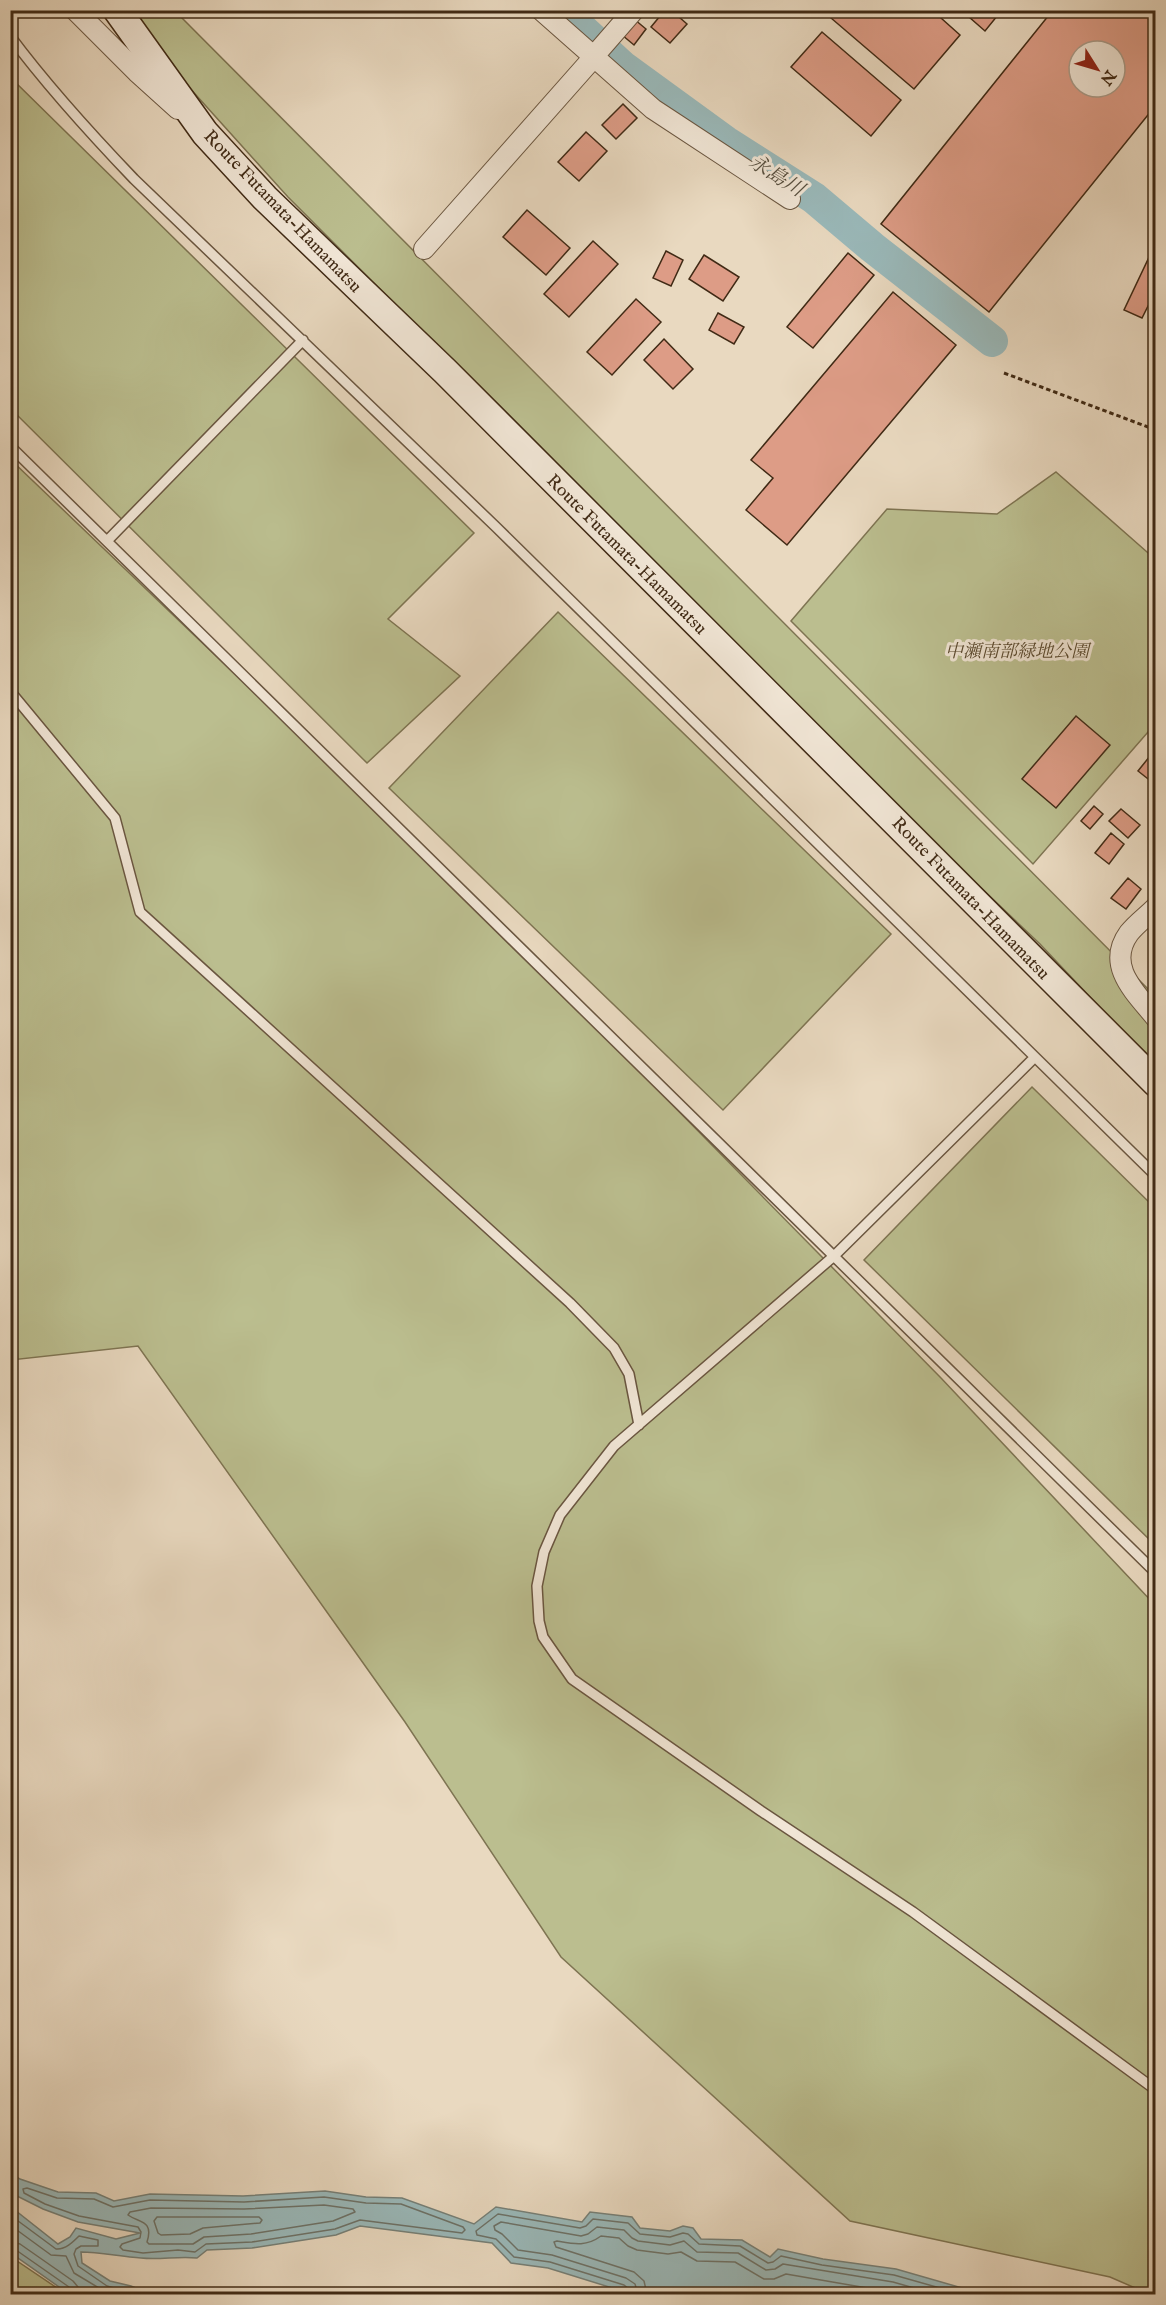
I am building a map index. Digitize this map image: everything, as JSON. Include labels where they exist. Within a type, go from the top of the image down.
[{"type":"main road","name":"Route Futamata-Hamamatsu","points":[[117,10],[205,133],[296,230],[445,371],[1155,1083]]},
{"type":"street","points":[[75,10],[137,72],[205,133]]},
{"type":"street","points":[[541,10],[598,52],[653,109],[790,199]]},
{"type":"street","points":[[424,249],[634,10]]},
{"type":"street","points":[[1155,907],[1129,933],[1119,960],[1123,975],[1155,1018]]},
{"type":"lane","points":[[10,36],[40,76],[102,146],[496,527],[1155,1176]]},
{"type":"lane","points":[[107,541],[303,340]]},
{"type":"lane","points":[[10,446],[1155,1573]]},
{"type":"lane","points":[[10,691],[115,818],[140,912],[578,1310],[614,1348],[629,1374],[639,1425]]},
{"type":"lane","points":[[1035,1056],[834,1256],[614,1446],[585,1480],[560,1515],[544,1552],[537,1586],[539,1621],[543,1637],[557,1661],[572,1679],[761,1811],[913,1912],[1155,2090]]},
{"type":"path","points":[[1004,373],[1155,430]]},
{"type":"green space","points":[[132,11],[175,11],[1155,996],[1155,1066],[1040,944],[923,833],[288,197],[187,85]]},
{"type":"green space","points":[[10,77],[474,533],[388,619],[460,676],[367,763],[11,409]]},
{"type":"green space","points":[[10,459],[465,894],[941,1378],[1155,1605],[1155,2294],[1149,2294],[1110,2277],[850,2221],[561,1957],[405,1722],[138,1346],[11,1360]]},
{"type":"green space","name":"中瀬南部緑地公園","points":[[1056,472],[1155,559],[1155,724],[1033,864],[791,621],[887,509],[997,514]]},
{"type":"green space","points":[[558,612],[891,934],[723,1110],[389,788]]},
{"type":"green space","points":[[1032,1087],[1155,1208],[1155,1545],[864,1260]]},
{"type":"green space","points":[[11,2257],[66,2294],[11,2294]]},
{"type":"water","points":[[11,2173],[20,2179],[58,2192],[96,2193],[114,2201],[150,2194],[243,2196],[325,2191],[366,2197],[402,2198],[474,2224],[496,2207],[582,2222],[590,2212],[632,2217],[640,2228],[670,2231],[683,2226],[693,2228],[701,2239],[742,2240],[770,2257],[778,2249],[823,2259],[896,2269],[983,2294],[628,2294],[548,2268],[511,2263],[492,2243],[360,2226],[336,2235],[252,2248],[207,2250],[197,2258],[126,2257],[81,2252],[82,2263],[110,2281],[150,2294],[69,2294],[11,2253],[11,2207],[58,2244],[70,2237],[76,2228],[116,2239],[140,2233],[78,2222],[43,2209],[11,2193]]},
{"type":"building","points":[[665,10],[671,10],[687,24],[670,43],[651,27]]},
{"type":"building","points":[[838,10],[932,10],[960,35],[914,89],[831,18]]},
{"type":"building","points":[[961,10],[1002,10],[985,31]]},
{"type":"building","points":[[1053,10],[1156,10],[1156,105],[989,312],[881,224]]},
{"type":"building","points":[[634,19],[646,29],[634,45],[622,35]]},
{"type":"building","points":[[822,32],[901,100],[871,136],[791,67]]},
{"type":"building","points":[[623,104],[637,118],[616,139],[602,125]]},
{"type":"building","points":[[586,132],[607,151],[579,181],[558,162]]},
{"type":"building","points":[[527,210],[570,248],[546,275],[503,237]]},
{"type":"building","points":[[593,241],[618,264],[569,317],[544,294]]},
{"type":"building","points":[[666,251],[683,260],[671,286],[653,278]]},
{"type":"building","points":[[848,253],[874,275],[813,348],[787,327]]},
{"type":"building","points":[[1151,253],[1156,256],[1156,290],[1142,318],[1124,310]]},
{"type":"building","points":[[704,255],[739,277],[723,301],[689,279]]},
{"type":"building","points":[[893,292],[956,345],[787,545],[746,510],[773,478],[751,460]]},
{"type":"building","points":[[636,299],[661,322],[612,375],[587,352]]},
{"type":"building","points":[[718,313],[744,327],[734,344],[709,330]]},
{"type":"building","points":[[664,339],[693,369],[673,389],[644,360]]},
{"type":"building","points":[[1076,716],[1110,745],[1056,808],[1022,779]]},
{"type":"building","points":[[1154,751],[1156,778],[1152,782],[1138,771]]},
{"type":"building","points":[[1094,806],[1103,814],[1090,829],[1081,821]]},
{"type":"building","points":[[1121,809],[1140,825],[1128,838],[1109,821]]},
{"type":"building","points":[[1111,833],[1124,844],[1109,864],[1095,853]]},
{"type":"building","points":[[1128,878],[1141,889],[1126,909],[1111,898]]},
{"type":"waterway","name":"永島川","points":[[561,10],[623,67],[726,142],[814,198],[872,247],[992,341]]}]
